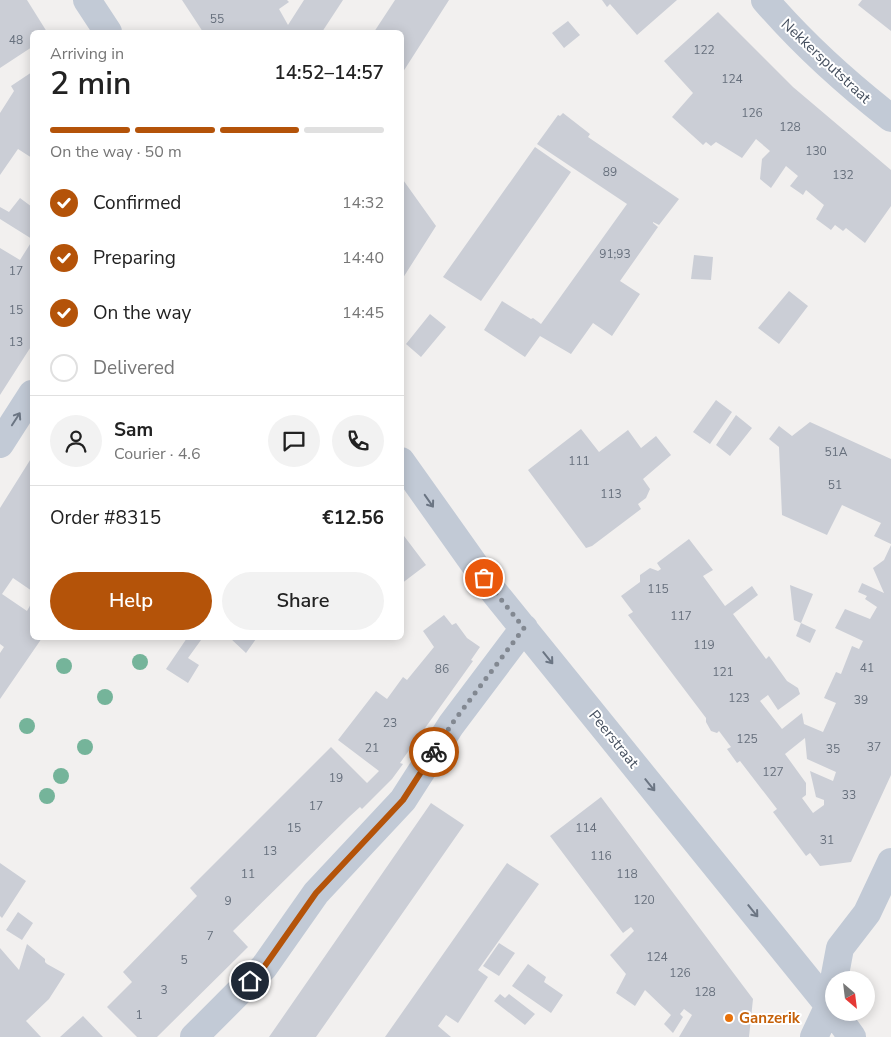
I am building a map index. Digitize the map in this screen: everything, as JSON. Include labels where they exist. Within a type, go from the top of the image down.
[{"type":"street","points":[[87,0],[107,30]]},
{"type":"street","name":"Nekkersputstraat","points":[[765,0],[784,22],[866,99],[891,118]]},
{"type":"street","points":[[0,444],[30,397]]},
{"type":"street","name":"Peerstraat","points":[[404,465],[494,592],[825,988]]},
{"type":"street","points":[[194,1037],[264,967],[316,893],[403,800],[451,725],[524,628]]},
{"type":"street","points":[[837,971],[840,948],[867,913],[891,862]]},
{"type":"street","points":[[814,1037],[825,1014]]},
{"type":"street","name":"Peerstraat","points":[[844,1021],[852,1037]]},
{"type":"building","points":[[0,0],[27,0],[46,30],[30,30],[30,48],[0,68]]},
{"type":"building","points":[[182,0],[287,0],[289,2],[279,9],[288,25],[304,0],[343,0],[323,30],[202,30]]},
{"type":"building","points":[[395,0],[449,0],[404,70],[404,30],[375,30]]},
{"type":"building","points":[[602,0],[677,0],[637,35],[610,4],[607,7]]},
{"type":"building","points":[[862,0],[891,0],[891,31],[858,5]]},
{"type":"building","points":[[718,12],[793,87],[891,170],[891,206],[865,243],[846,228],[843,231],[835,225],[831,230],[816,219],[824,205],[806,190],[803,195],[790,186],[798,176],[786,166],[771,188],[760,179],[762,159],[770,151],[756,139],[742,158],[716,142],[711,146],[706,142],[703,145],[672,117],[693,93],[664,61]]},
{"type":"building","points":[[568,21],[580,35],[564,48],[552,33]]},
{"type":"building","points":[[30,73],[30,157],[18,149],[0,175],[0,113],[14,91],[11,86]]},
{"type":"building","points":[[563,113],[590,134],[588,137],[679,199],[659,225],[653,222],[658,227],[620,281],[640,294],[612,336],[593,323],[571,354],[540,336],[525,357],[484,330],[502,301],[541,324],[627,204],[537,144],[558,115],[560,116]]},
{"type":"building","points":[[535,147],[571,172],[481,301],[443,277]]},
{"type":"building","points":[[404,181],[436,226],[404,276]]},
{"type":"building","points":[[20,198],[30,206],[30,238],[0,219],[0,207],[9,212]]},
{"type":"building","points":[[30,244],[30,348],[0,395],[0,248],[20,260]]},
{"type":"building","points":[[694,255],[713,257],[711,280],[691,279]]},
{"type":"building","points":[[789,291],[808,306],[779,344],[758,328]]},
{"type":"building","points":[[430,314],[446,327],[421,357],[406,344]]},
{"type":"building","points":[[716,400],[732,412],[710,444],[693,432]]},
{"type":"building","points":[[736,415],[752,428],[730,456],[716,445]]},
{"type":"building","points":[[810,422],[891,459],[891,544],[874,536],[881,523],[842,505],[827,535],[782,515],[779,447],[769,439],[779,426],[792,436]]},
{"type":"building","points":[[581,429],[599,452],[628,430],[641,448],[656,436],[671,455],[643,479],[650,489],[646,498],[638,504],[641,509],[592,546],[586,548],[528,470]]},
{"type":"building","points":[[30,460],[30,590],[13,578],[2,594],[27,611],[30,606],[30,640],[41,640],[0,699],[0,653],[4,647],[0,644],[0,508]]},
{"type":"building","points":[[404,536],[426,565],[404,582]]},
{"type":"building","points":[[689,539],[713,570],[703,576],[725,606],[752,586],[758,595],[733,614],[766,659],[769,656],[787,681],[798,688],[800,694],[778,710],[768,695],[760,701],[782,729],[802,713],[804,724],[823,732],[836,703],[824,698],[836,672],[841,674],[852,646],[859,649],[863,641],[835,628],[845,609],[870,619],[877,607],[865,599],[867,596],[858,592],[862,583],[884,593],[873,568],[884,560],[891,545],[891,775],[851,862],[820,866],[810,853],[806,856],[773,812],[777,809],[740,761],[737,763],[727,749],[731,747],[719,731],[717,733],[711,731],[706,718],[628,615],[633,612],[621,596],[640,582],[640,575],[650,568],[658,571],[661,569],[657,563]],"holes":[[[805,738],[807,759],[836,772],[833,781],[810,771],[816,797],[824,800],[824,805],[813,813],[802,798],[806,795],[806,783],[785,754]]]},
{"type":"building","points":[[790,585],[813,594],[801,623],[794,620]]},
{"type":"building","points":[[444,615],[452,625],[456,623],[467,638],[480,647],[471,660],[473,661],[400,763],[403,764],[392,779],[362,809],[360,807],[349,817],[233,931],[248,947],[157,1037],[137,1037],[107,1007],[132,982],[123,972],[197,896],[190,888],[331,747],[367,783],[379,771],[338,740],[376,691],[387,699],[403,677],[407,680],[434,647],[423,631]]},
{"type":"building","points":[[801,623],[816,630],[810,643],[796,636]]},
{"type":"building","points":[[186,640],[201,640],[188,658],[199,665],[188,683],[166,669]]},
{"type":"building","points":[[232,640],[255,640],[246,653]]},
{"type":"building","points":[[601,797],[753,999],[749,1037],[679,1037],[692,1015],[684,1009],[680,1014],[683,1017],[673,1033],[664,1024],[671,1015],[645,990],[635,1006],[616,993],[626,974],[610,955],[634,931],[631,927],[623,933],[550,836]]},
{"type":"building","points":[[431,803],[464,825],[316,1037],[269,1037]]},
{"type":"building","points":[[0,863],[26,881],[2,918],[0,916]]},
{"type":"building","points":[[507,863],[539,884],[478,970],[488,977],[458,1023],[446,1015],[438,1026],[451,1037],[385,1037]]},
{"type":"building","points":[[18,912],[33,923],[22,940],[6,930]]},
{"type":"building","points":[[499,943],[515,953],[499,976],[483,966]]},
{"type":"building","points":[[27,944],[45,959],[47,964],[65,974],[49,999],[26,1021],[41,1037],[0,1037],[0,948],[19,970]]},
{"type":"building","points":[[528,964],[546,977],[544,982],[563,995],[551,1013],[512,986]]},
{"type":"building","points":[[500,994],[505,998],[509,994],[535,1014],[525,1025],[494,1001]]},
{"type":"building","points":[[83,1016],[103,1037],[60,1037]]},
{"type":"way so far","points":[[434,752],[451,725],[524,628],[484,578]]},
{"type":"place","name":"Ganzerik","points":[[729,1018]]},
{"type":"route","points":[[250,981],[264,967],[316,893],[403,800],[434,752]]}]
